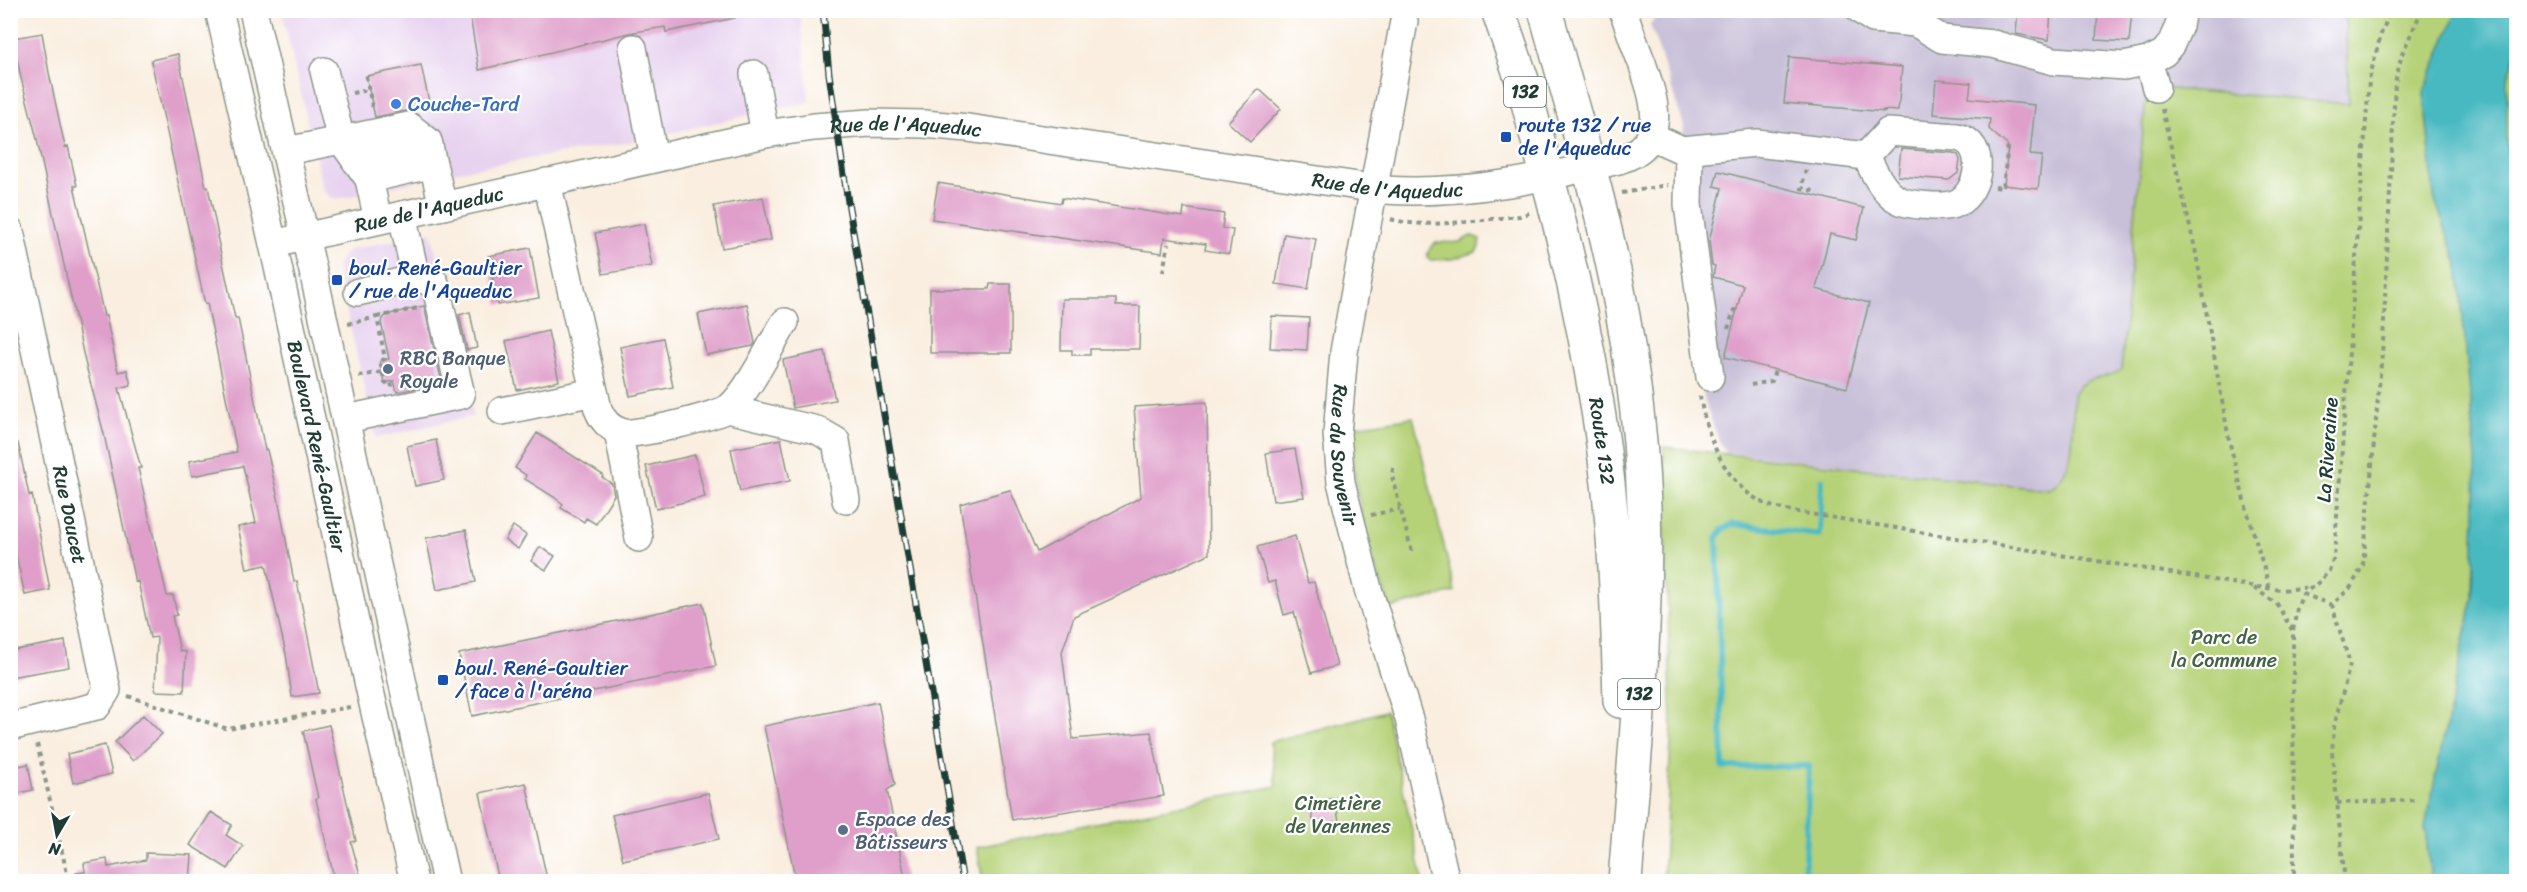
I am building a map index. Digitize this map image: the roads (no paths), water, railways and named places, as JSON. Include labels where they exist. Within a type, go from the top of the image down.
[{"type":"main road","name":"Route 132","points":[[1498,10],[1522,80],[1547,175],[1587,347],[1608,484],[1618,633],[1624,882]]},
{"type":"main road","name":"Route 132","points":[[1545,10],[1605,232],[1628,349],[1638,424],[1643,486],[1642,654],[1624,882]]},
{"type":"street","name":"Boulevard René-Gaultier","points":[[219,10],[273,244],[372,703],[414,882]]},
{"type":"street","name":"Boulevard René-Gaultier","points":[[253,10],[346,419],[446,882]]},
{"type":"street","points":[[1623,10],[1654,104],[1655,121],[1651,136],[1677,149],[1689,150],[1756,143],[1866,156]]},
{"type":"street","points":[[1860,10],[1873,18],[1916,23],[1942,39],[1993,44],[2054,61],[2124,66],[2148,61],[2164,53],[2171,45],[2179,26],[2182,10]]},
{"type":"street","name":"Rue du Souvenir","points":[[1404,21],[1344,352],[1338,410],[1338,466],[1368,589],[1409,719],[1446,882]]},
{"type":"street","points":[[633,48],[654,158]]},
{"type":"street","points":[[2148,61],[2156,88]]},
{"type":"street","points":[[324,71],[355,159],[390,218],[416,278]]},
{"type":"street","points":[[754,74],[765,134]]},
{"type":"street","name":"Rue de l'Aqueduc","points":[[273,244],[765,134],[836,125],[884,123],[946,126],[1374,189],[1414,192],[1506,185],[1589,167],[1630,157],[1645,146],[1651,136]]},
{"type":"street","points":[[355,159],[409,126],[428,141],[442,206]]},
{"type":"street","points":[[1689,150],[1688,204],[1704,384]]},
{"type":"street","points":[[286,151],[355,159],[431,154]]},
{"type":"street","points":[[547,182],[594,392],[603,420],[618,431],[639,432],[710,416],[727,409],[740,395],[785,322]]},
{"type":"street","name":"Rue Doucet","points":[[10,231],[107,690],[97,706],[22,725]]},
{"type":"street","points":[[346,419],[461,395],[435,283],[416,278],[358,292]]},
{"type":"street","points":[[502,411],[594,392]]},
{"type":"street","points":[[727,409],[817,430],[836,441],[846,500]]},
{"type":"street","points":[[618,431],[639,538]]},
{"type":"street","points":[[403,830],[433,823]]},
{"type":"water","points":[[2457,11],[2516,11],[2516,54],[2507,81],[2507,145],[2516,205],[2516,881],[2431,881],[2425,827],[2473,598],[2476,459],[2458,264],[2434,197],[2424,92]]},
{"type":"waterway","points":[[1804,882],[1809,766],[1723,767],[1717,538],[1722,530],[1733,524],[1820,535],[1822,480]]},
{"type":"railway","points":[[823,10],[829,74],[848,202],[963,882]]},
{"type":"place","name":"Couche-Tard","points":[[396,104]]},
{"type":"place","name":"route 132 / rue de l'Aqueduc","points":[[1506,137]]},
{"type":"place","name":"boul. René-Gaultier / rue de l'Aqueduc","points":[[337,280]]},
{"type":"place","name":"RBC Banque Royale","points":[[388,369]]},
{"type":"place","name":"boul. René-Gaultier / face à l'aréna","points":[[443,680]]},
{"type":"place","name":"Espace des Bâtisseurs","points":[[843,830]]},
{"type":"park label","name":"Parc de la Commune","points":[[2224,648]]},
{"type":"park label","name":"Cimetière de Varennes","points":[[1338,814]]}]
